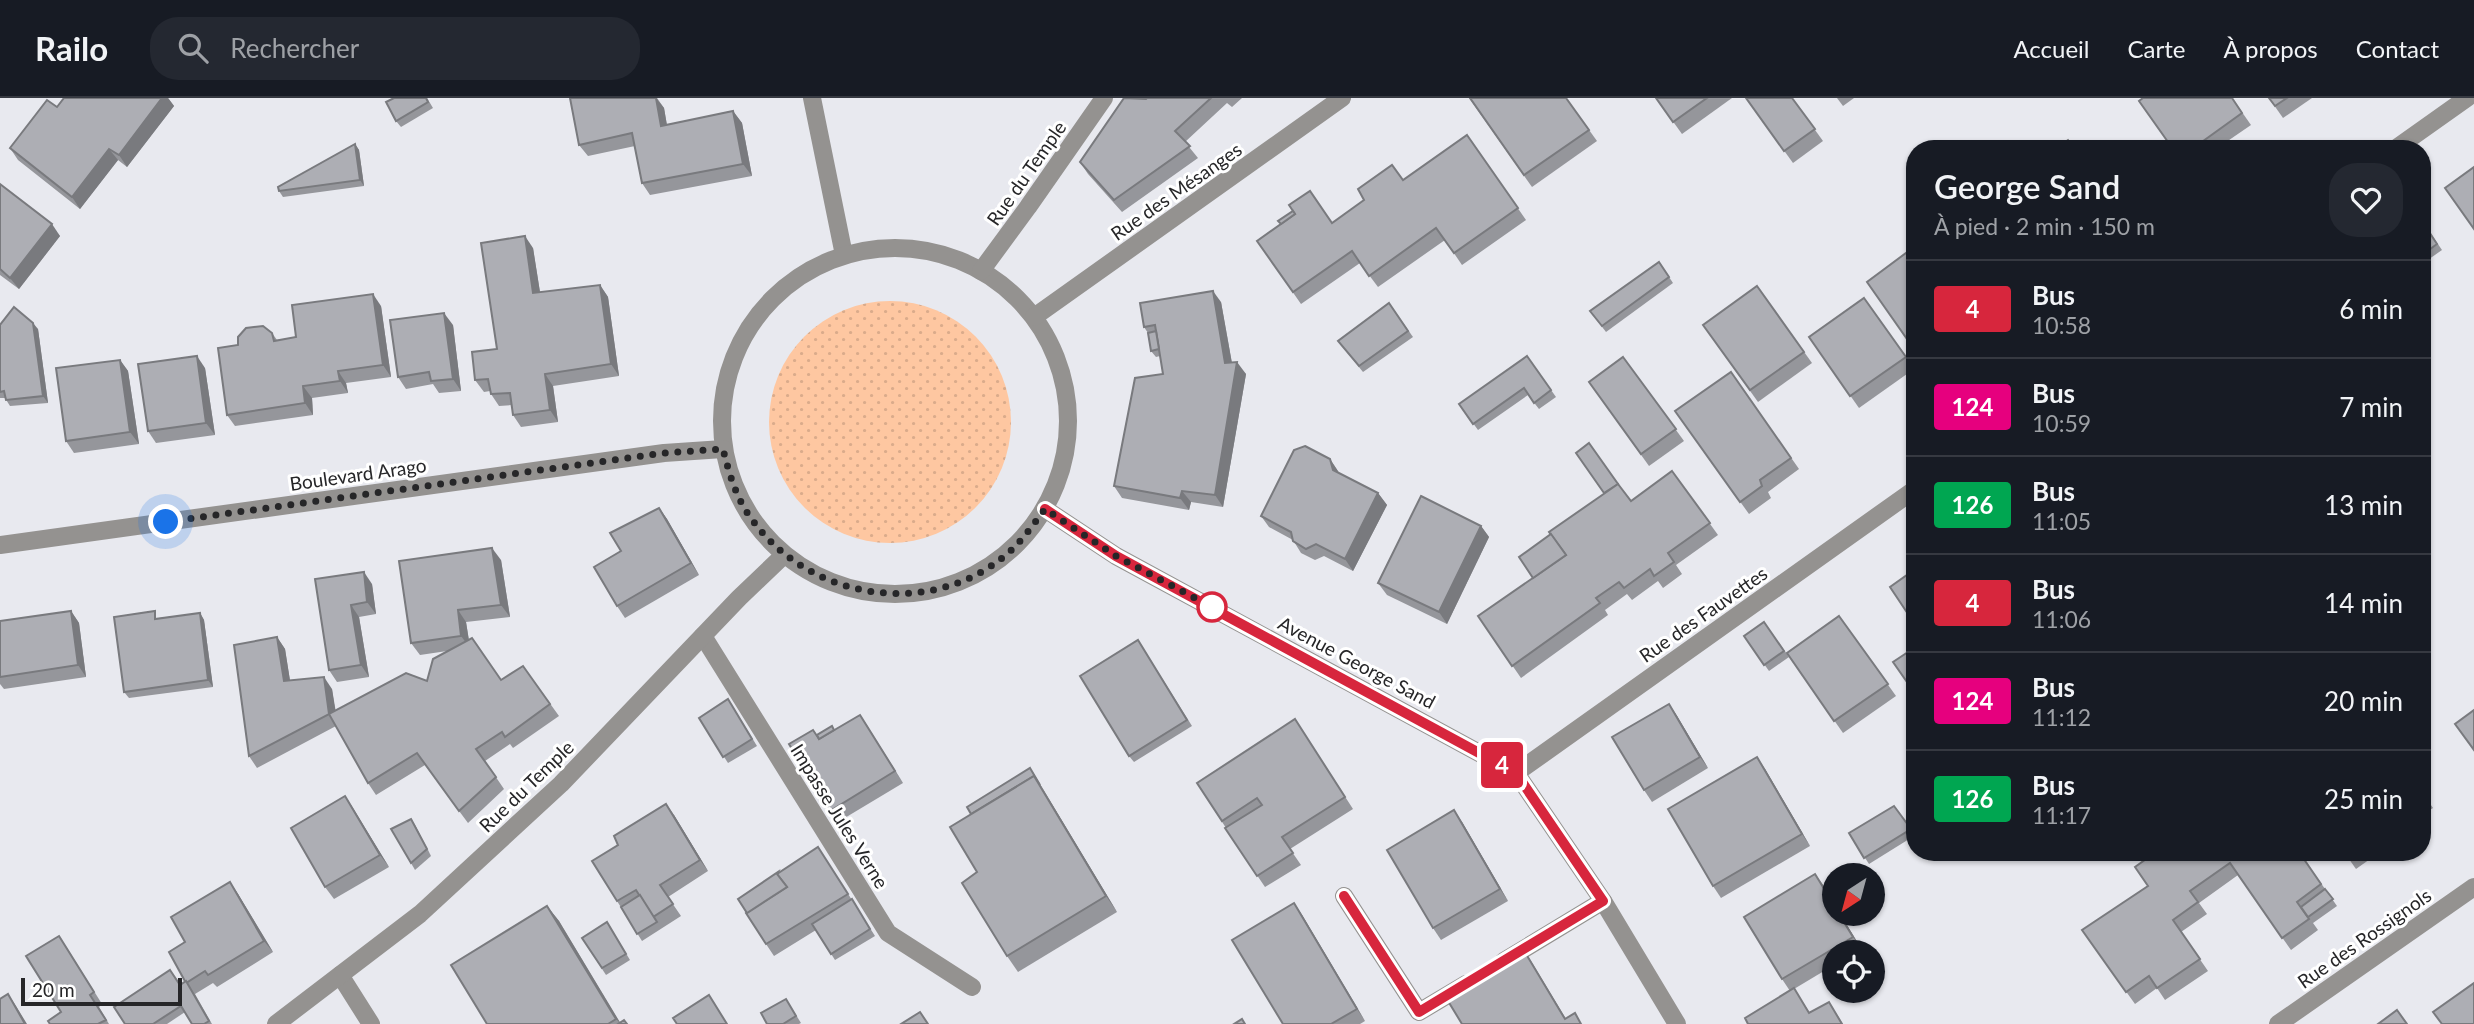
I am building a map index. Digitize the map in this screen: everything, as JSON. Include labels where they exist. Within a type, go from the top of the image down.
[{"type":"street","points":[[812,98],[844,255]]},
{"type":"street","name":"Rue du Temple","points":[[981,271],[1104,98]]},
{"type":"street","name":"Rue des Mésanges","points":[[1034,317],[1342,98]]},
{"type":"street","points":[[2408,140],[2467,98]]},
{"type":"street","points":[[871,249],[928,251],[981,271],[1009,291],[1034,317],[1049,342],[1060,369],[1068,416],[1065,454],[1057,483],[1045,509],[1027,534],[1006,555],[954,584],[925,592],[865,592],[836,584],[809,571],[784,555],[750,518],[729,473],[723,449],[721,418],[724,387],[733,357],[747,329],[765,304],[789,284],[815,266],[844,255],[871,249]]},
{"type":"street","name":"Boulevard Arago","points":[[0,545],[664,453],[723,449]]},
{"type":"street","name":"Rue des Fauvettes","points":[[1516,773],[1906,496]]},
{"type":"street","name":"Avenue George Sand","points":[[1045,509],[1116,556],[1516,773],[1603,901],[1677,1024]]},
{"type":"street","name":"Rue du Temple","points":[[276,1024],[420,914],[561,784],[784,555]]},
{"type":"street","name":"Impasse Jules Verne","points":[[703,636],[888,933],[972,988]]},
{"type":"street","name":"Rue des Rossignols","points":[[2278,1024],[2474,887]]},
{"type":"street","points":[[1344,896],[1419,1012],[1603,901]]},
{"type":"street","points":[[340,975],[371,1024]]},
{"type":"shaded area","points":[[890,301],[925,306],[947,315],[983,345],[997,365],[1006,387],[1011,422],[1006,457],[997,479],[967,515],[947,529],[925,538],[890,543],[855,538],[833,529],[797,499],[783,479],[774,457],[769,422],[774,387],[783,365],[813,329],[833,315],[855,306]]},
{"type":"building","points":[[64,98],[162,98],[119,155],[109,149],[72,197],[10,148],[47,100],[57,107]]},
{"type":"building","points":[[394,98],[426,98],[428,102],[396,121],[386,102]]},
{"type":"building","points":[[570,98],[656,98],[661,126],[733,111],[743,164],[642,183],[632,133],[579,145]]},
{"type":"building","points":[[1124,98],[1211,98],[1175,131],[1190,146],[1114,200],[1080,162]]},
{"type":"building","points":[[1470,98],[1566,98],[1589,130],[1524,175]]},
{"type":"building","points":[[1656,98],[1707,98],[1673,122]]},
{"type":"building","points":[[1746,98],[1792,98],[1815,129],[1784,151]]},
{"type":"building","points":[[2143,98],[2232,98],[2242,113],[2204,140],[2167,140],[2139,101]]},
{"type":"building","points":[[2269,98],[2287,98],[2275,106]]},
{"type":"building","points":[[1467,135],[1518,208],[1454,253],[1436,228],[1369,276],[1352,251],[1293,292],[1257,241],[1295,214],[1289,205],[1310,191],[1332,223],[1364,200],[1358,189],[1392,165],[1403,180]]},
{"type":"building","points":[[355,144],[360,180],[279,191],[278,187]]},
{"type":"building","points":[[2474,167],[2474,229],[2445,188]]},
{"type":"building","points":[[0,184],[52,224],[10,278],[0,269]]},
{"type":"building","points":[[1293,211],[1295,214],[1281,224],[1278,221]]},
{"type":"building","points":[[2431,235],[2437,244],[2431,248]]},
{"type":"building","points":[[525,236],[533,293],[600,285],[611,364],[545,374],[550,410],[513,415],[510,393],[491,394],[488,379],[475,380],[472,352],[497,349],[481,243]]},
{"type":"building","points":[[1906,253],[1906,338],[1867,282]]},
{"type":"building","points":[[1659,262],[1669,277],[1602,326],[1590,311]]},
{"type":"building","points":[[1757,286],[1804,352],[1750,390],[1703,325]]},
{"type":"building","points":[[1213,291],[1225,363],[1237,362],[1215,495],[1182,491],[1180,498],[1114,486],[1135,378],[1163,374],[1155,325],[1144,327],[1140,303]]},
{"type":"building","points":[[373,294],[383,365],[338,371],[340,381],[303,386],[305,403],[227,415],[218,348],[238,345],[238,337],[246,328],[263,326],[272,333],[274,341],[296,337],[292,305]]},
{"type":"building","points":[[1864,298],[1906,357],[1850,396],[1809,337]]},
{"type":"building","points":[[1389,303],[1408,331],[1359,366],[1338,341]]},
{"type":"building","points":[[14,307],[33,323],[43,396],[6,400],[4,391],[0,392],[0,325]]},
{"type":"building","points":[[444,313],[453,379],[431,381],[429,372],[398,377],[390,320]]},
{"type":"building","points":[[1156,331],[1159,349],[1151,351],[1148,333]]},
{"type":"building","points":[[197,356],[206,423],[148,431],[138,364]]},
{"type":"building","points":[[1527,356],[1551,390],[1534,403],[1524,388],[1473,424],[1459,404]]},
{"type":"building","points":[[1623,357],[1676,429],[1641,454],[1589,382]]},
{"type":"building","points":[[120,360],[130,432],[66,441],[56,368]]},
{"type":"building","points":[[1731,372],[1791,458],[1760,480],[1762,486],[1740,502],[1675,411]]},
{"type":"building","points":[[1589,443],[1618,484],[1604,493],[1576,453]]},
{"type":"building","points":[[1305,446],[1330,459],[1333,470],[1378,493],[1345,559],[1316,544],[1306,549],[1293,541],[1291,532],[1261,516],[1294,450]]},
{"type":"building","points":[[1672,471],[1710,523],[1668,553],[1674,562],[1654,576],[1650,569],[1624,588],[1619,582],[1596,598],[1600,603],[1512,666],[1478,616],[1566,555],[1549,532],[1618,484],[1631,501]]},
{"type":"building","points":[[1421,496],[1481,526],[1439,612],[1378,583]]},
{"type":"building","points":[[659,508],[691,563],[617,606],[594,567],[621,551],[610,533]]},
{"type":"building","points":[[1551,534],[1566,555],[1533,578],[1519,557]]},
{"type":"building","points":[[492,548],[501,605],[458,610],[461,636],[411,643],[399,561]]},
{"type":"building","points":[[364,572],[367,602],[351,605],[361,665],[329,670],[315,579]]},
{"type":"building","points":[[1906,576],[1906,611],[1890,587]]},
{"type":"building","points":[[71,611],[78,665],[0,677],[0,621]]},
{"type":"building","points":[[155,611],[155,619],[200,613],[208,680],[124,692],[114,617]]},
{"type":"building","points":[[1839,616],[1888,684],[1834,721],[1787,653]]},
{"type":"building","points":[[1764,622],[1784,651],[1764,665],[1744,636]]},
{"type":"building","points":[[277,637],[284,681],[324,677],[329,714],[249,756],[234,645]]},
{"type":"building","points":[[472,638],[501,680],[523,666],[550,704],[505,737],[502,732],[476,749],[496,777],[459,811],[417,753],[368,783],[329,714],[406,673],[427,681],[433,659]]},
{"type":"building","points":[[1138,640],[1187,720],[1129,756],[1080,676]]},
{"type":"building","points":[[1906,653],[1906,681],[1893,662]]},
{"type":"building","points":[[728,699],[752,739],[723,757],[699,718]]},
{"type":"building","points":[[1669,704],[1700,757],[1644,790],[1612,737]]},
{"type":"building","points":[[2474,710],[2474,750],[2455,724]]},
{"type":"building","points":[[860,715],[895,771],[830,811],[789,744],[813,730],[819,739]]},
{"type":"building","points":[[1295,719],[1345,797],[1282,837],[1293,853],[1257,876],[1225,828],[1262,805],[1257,798],[1222,821],[1197,783]]},
{"type":"building","points":[[832,726],[834,730],[819,739],[817,735]]},
{"type":"building","points":[[1757,757],[1802,834],[1713,886],[1668,809]]},
{"type":"building","points":[[1030,768],[1040,785],[1034,776],[971,814],[967,807]]},
{"type":"building","points":[[1034,776],[1106,896],[1007,956],[962,883],[977,872],[950,827]]},
{"type":"building","points":[[345,796],[380,855],[325,887],[291,828]]},
{"type":"building","points":[[666,804],[700,860],[660,885],[673,904],[653,917],[636,890],[617,901],[592,861],[618,845],[614,836]]},
{"type":"building","points":[[1894,806],[1906,822],[1906,832],[1864,858],[1849,833]]},
{"type":"building","points":[[1454,810],[1500,889],[1433,928],[1387,850]]},
{"type":"building","points":[[411,819],[427,849],[411,863],[391,829]]},
{"type":"building","points":[[818,847],[848,894],[766,944],[746,913],[787,887],[777,874]]},
{"type":"building","points":[[2143,861],[2305,861],[2321,884],[2297,902],[2309,919],[2282,938],[2230,863],[2190,891],[2198,902],[2173,920],[2200,959],[2157,988],[2149,976],[2126,992],[2082,930],[2148,886],[2135,867]]},
{"type":"building","points":[[778,872],[787,887],[747,913],[738,899]]},
{"type":"building","points":[[1815,874],[1822,885],[1822,926],[1846,926],[1853,937],[1848,940],[1822,940],[1822,955],[1782,979],[1744,917]]},
{"type":"building","points":[[230,882],[264,941],[208,975],[205,971],[186,983],[169,952],[185,942],[171,917]]},
{"type":"building","points":[[2325,889],[2333,899],[2308,917],[2301,907]]},
{"type":"building","points":[[640,895],[657,922],[637,934],[621,907]]},
{"type":"building","points":[[852,899],[870,929],[831,954],[812,924]]},
{"type":"building","points":[[1294,903],[1357,1009],[1331,1024],[1283,1024],[1232,940]]},
{"type":"building","points":[[547,906],[616,1019],[608,1024],[487,1024],[451,965]]},
{"type":"building","points":[[607,922],[626,954],[602,968],[582,938]]},
{"type":"building","points":[[59,936],[94,992],[90,995],[106,1020],[98,1024],[50,1024],[48,1021],[61,1012],[26,956]]},
{"type":"building","points":[[1523,949],[1565,1019],[1575,1013],[1581,1024],[1462,1024],[1445,996]]},
{"type":"building","points":[[170,970],[180,985],[186,981],[209,1021],[192,1024],[181,1006],[153,1024],[125,1024],[114,1007]]},
{"type":"building","points":[[2474,983],[2474,1024],[2442,1024],[2433,1012]]},
{"type":"building","points":[[1794,988],[1809,1013],[1830,1003],[1842,1024],[1748,1024],[1745,1018]]},
{"type":"building","points":[[8,994],[25,1024],[0,1024],[0,999]]},
{"type":"building","points":[[709,995],[727,1024],[677,1024],[673,1018]]},
{"type":"building","points":[[786,999],[796,1016],[783,1024],[767,1024],[761,1013]]},
{"type":"building","points":[[2397,1010],[2407,1024],[2378,1024]]},
{"type":"building","points":[[920,1012],[928,1024],[901,1024]]},
{"type":"bus line","name":"4","points":[[1045,509],[1116,556],[1516,773],[1603,901],[1419,1012],[1344,896]]},
{"type":"route","points":[[166,522],[664,453],[723,449],[729,473],[750,518],[784,555],[836,584],[865,592],[895,594],[925,592],[954,584],[1006,555],[1027,534],[1045,509],[1116,556],[1212,607]]}]
